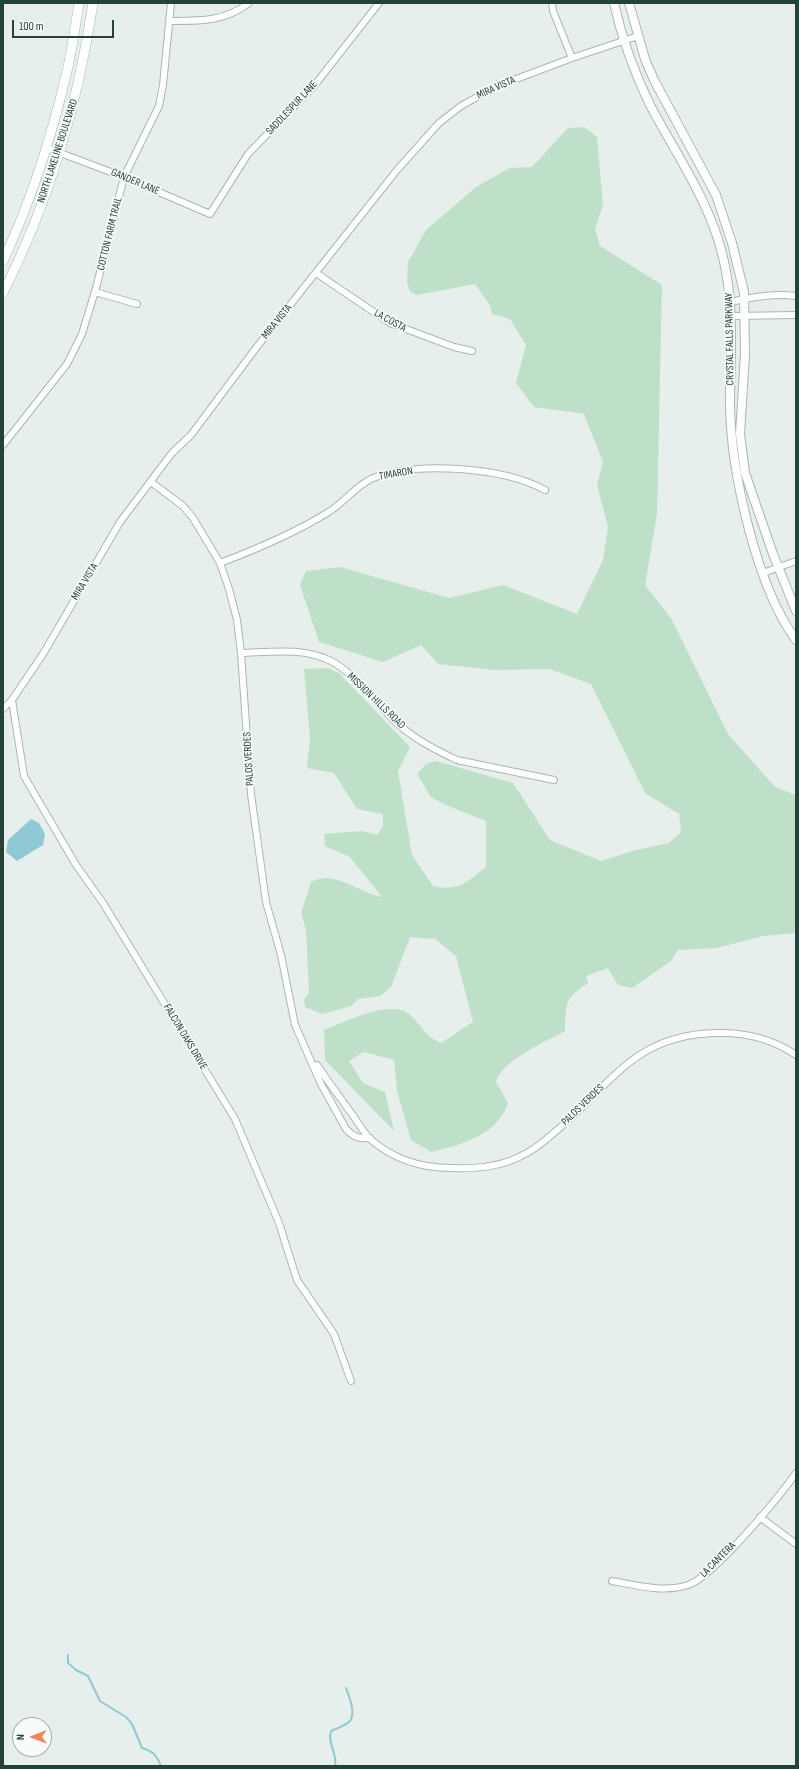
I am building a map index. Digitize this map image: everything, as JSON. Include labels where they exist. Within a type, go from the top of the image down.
[{"type":"main road","name":"NORTH LAKELINE BOULEVARD","points":[[3,261],[34,188],[47,148],[67,74],[79,3]]},
{"type":"main road","name":"NORTH LAKELINE BOULEVARD","points":[[3,292],[30,234],[59,152],[74,103],[93,3]]},
{"type":"street","name":"COTTON FARM TRAIL","points":[[3,445],[66,364],[82,334],[95,292],[124,177],[159,106],[163,85],[171,3]]},
{"type":"street","points":[[170,21],[206,21],[225,16],[249,3]]},
{"type":"street","name":"SADDLESPUR LANE","points":[[210,214],[248,154],[314,86],[379,3]]},
{"type":"street","points":[[552,3],[553,11],[572,58]]},
{"type":"street","name":"CRYSTAL FALLS PARKWAY","points":[[614,3],[624,42],[650,104],[708,212],[717,234],[731,302],[731,440],[735,470],[763,573],[780,611],[796,640]]},
{"type":"street","name":"CRYSTAL FALLS PARKWAY","points":[[629,3],[638,36],[654,80],[716,195],[732,243],[744,298],[746,354],[740,416],[741,442],[745,473],[778,567],[796,611]]},
{"type":"street","name":"MIRA VISTA","points":[[3,709],[12,700],[46,648],[120,522],[172,454],[191,435],[256,348],[397,170],[439,123],[480,94],[572,58],[624,42],[638,36]]},
{"type":"street","name":"GANDER LANE","points":[[47,148],[124,177],[210,214]]},
{"type":"street","points":[[686,171],[699,163]]},
{"type":"street","name":"LA COSTA","points":[[316,273],[390,323],[454,347],[472,351]]},
{"type":"street","points":[[95,292],[137,304]]},
{"type":"street","points":[[731,302],[744,298],[796,296]]},
{"type":"street","points":[[732,316],[796,315]]},
{"type":"street","name":"TIMARON","points":[[220,563],[273,542],[316,520],[341,503],[371,479],[386,474],[426,469],[460,469],[529,481],[545,490]]},
{"type":"street","name":"PALOS VERDES","points":[[152,482],[183,506],[194,518],[220,563],[233,604],[241,653],[250,794],[266,902],[281,955],[291,1012],[298,1032],[311,1057],[321,1084],[346,1129],[352,1135],[361,1139],[370,1138]]},
{"type":"street","points":[[763,573],[796,560]]},
{"type":"street","name":"MISSION HILLS ROAD","points":[[241,653],[280,651],[302,652],[331,661],[344,669],[398,724],[442,753],[457,760],[554,780]]},
{"type":"street","name":"FALCON OAKS DRIVE","points":[[12,700],[24,776],[72,858],[107,910],[235,1119],[279,1223],[297,1280],[334,1334],[351,1381]]},
{"type":"street","name":"PALOS VERDES","points":[[311,1057],[370,1138],[402,1158],[427,1167],[460,1168],[500,1164],[521,1156],[542,1143],[580,1110],[631,1059],[660,1043],[690,1035],[729,1033],[773,1042],[796,1055]]},
{"type":"street","name":"LA CANTERA","points":[[612,1581],[648,1588],[674,1588],[689,1585],[705,1575],[760,1517],[796,1473]]},
{"type":"street","points":[[760,1517],[796,1544]]},
{"type":"green space","points":[[584,127],[597,137],[603,205],[595,229],[600,246],[662,285],[657,513],[645,585],[671,618],[728,734],[775,787],[796,795],[796,933],[763,936],[717,948],[678,950],[671,961],[632,988],[618,985],[608,968],[586,976],[588,983],[574,993],[566,1008],[565,1031],[525,1052],[506,1066],[500,1074],[496,1082],[508,1103],[503,1114],[496,1123],[487,1131],[466,1142],[431,1152],[411,1140],[397,1091],[394,1060],[364,1052],[349,1061],[363,1083],[385,1092],[394,1131],[325,1060],[324,1030],[364,1014],[386,1009],[395,1009],[408,1013],[430,1037],[441,1043],[473,1022],[456,956],[435,939],[410,937],[391,987],[380,996],[358,999],[351,1006],[322,1014],[305,1007],[304,1000],[309,993],[306,930],[301,913],[311,882],[329,878],[382,897],[350,857],[325,846],[324,834],[362,831],[377,835],[383,826],[383,814],[357,809],[334,773],[307,768],[310,738],[304,669],[327,668],[339,673],[410,747],[398,771],[412,855],[433,886],[442,888],[456,887],[468,881],[486,867],[486,821],[443,804],[431,797],[417,774],[426,764],[436,761],[513,783],[550,840],[601,861],[636,850],[669,843],[681,832],[679,814],[645,793],[591,684],[549,669],[495,670],[438,664],[421,645],[383,662],[319,642],[300,585],[306,571],[340,567],[449,598],[503,585],[577,614],[603,560],[608,527],[597,485],[603,462],[584,414],[534,407],[516,383],[526,345],[510,319],[492,314],[491,307],[475,284],[417,295],[410,292],[407,282],[408,262],[426,230],[476,187],[510,168],[532,167],[568,128]]},
{"type":"water","points":[[31,819],[39,823],[45,834],[43,845],[17,861],[6,852],[8,840]]},
{"type":"waterway","points":[[68,1655],[68,1663],[76,1670],[88,1676],[100,1701],[126,1717],[132,1724],[142,1748],[154,1754],[161,1766]]},
{"type":"waterway","points":[[335,1766],[336,1762],[330,1740],[331,1731],[349,1722],[352,1715],[352,1705],[346,1688]]}]
